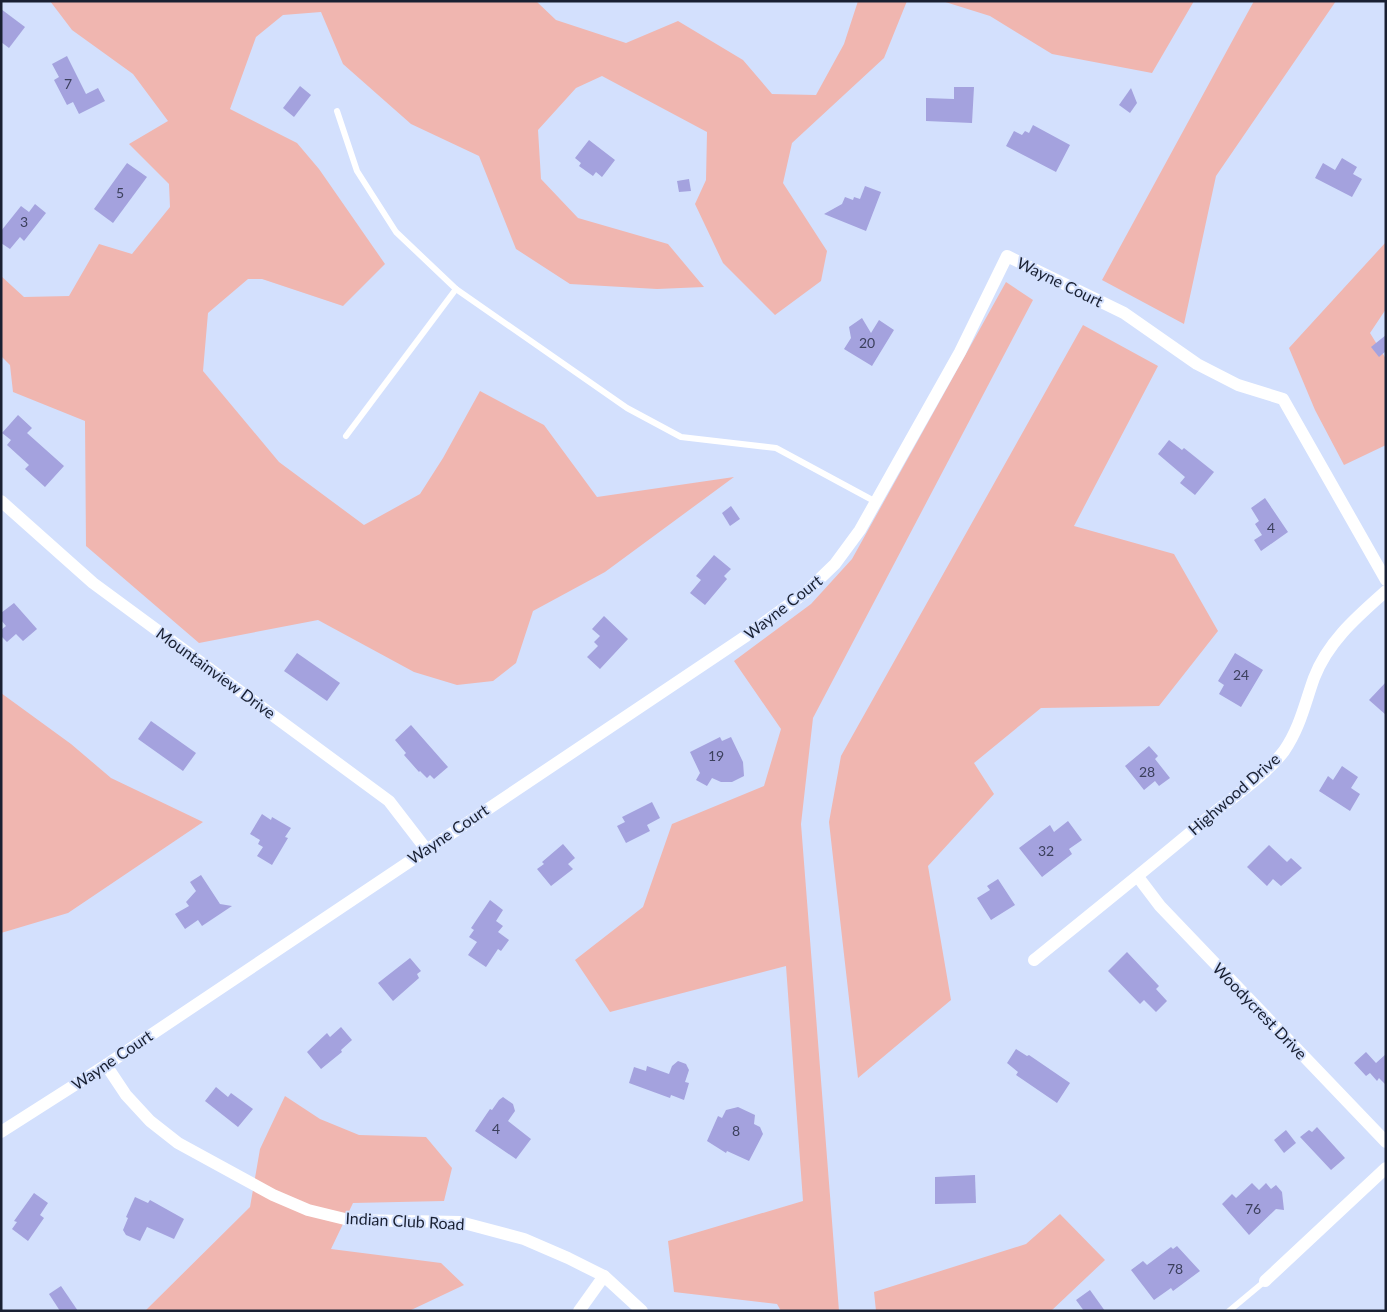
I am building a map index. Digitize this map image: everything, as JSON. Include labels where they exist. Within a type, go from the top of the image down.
[{"type":"street","name":"Wayne Court","points":[[1,1132],[106,1065],[746,636],[806,592],[835,564],[860,530],[960,352],[1007,256],[1124,313],[1198,364],[1238,385],[1284,399],[1386,580]]},
{"type":"street","name":"Mountainview Drive","points":[[1,501],[93,583],[389,801],[426,849]]},
{"type":"street","name":"Highwood Drive","points":[[1034,960],[1138,877],[1261,773],[1283,751],[1296,729],[1315,676],[1330,646],[1355,618],[1386,591]]},
{"type":"street","name":"Woodycrest Drive","points":[[1138,877],[1160,906],[1386,1142]]},
{"type":"street","name":"Indian Club Road","points":[[106,1065],[126,1095],[150,1121],[178,1144],[272,1195],[308,1210],[349,1220],[460,1222],[524,1239],[604,1276],[642,1311]]},
{"type":"street","points":[[1265,1280],[1386,1168]]},
{"type":"street","points":[[578,1311],[604,1276]]},
{"type":"lane","points":[[337,111],[357,171],[396,232],[456,289],[627,408],[681,437],[776,448],[876,502]]},
{"type":"lane","points":[[346,436],[456,289]]},
{"type":"lane","points":[[1229,1311],[1265,1280]]},
{"type":"shaded area","points":[[50,1],[536,1],[556,20],[626,43],[678,21],[743,60],[772,94],[816,95],[844,44],[858,1],[907,1],[884,58],[792,143],[783,183],[827,251],[821,281],[775,315],[723,263],[695,204],[706,180],[707,132],[602,76],[576,88],[538,130],[541,179],[578,218],[668,244],[704,287],[657,289],[570,284],[516,249],[479,156],[411,124],[343,64],[321,12],[283,15],[256,37],[230,109],[297,143],[319,169],[385,264],[343,306],[262,279],[248,279],[208,313],[203,371],[279,462],[364,525],[420,494],[443,458],[480,391],[544,425],[597,497],[734,477],[605,572],[533,611],[516,663],[493,681],[457,685],[414,672],[318,620],[199,643],[86,546],[85,421],[13,392],[10,365],[1,356],[1,276],[24,297],[69,296],[99,244],[132,254],[170,207],[169,184],[129,144],[168,121],[133,74],[72,30]]},
{"type":"shaded area","points":[[942,1],[1194,1],[1152,73],[1052,54],[990,16]]},
{"type":"shaded area","points":[[1254,1],[1336,1],[1216,176],[1184,324],[1102,280]]},
{"type":"shaded area","points":[[1386,242],[1386,309],[1370,333],[1386,359],[1386,445],[1344,465],[1315,410],[1289,348]]},
{"type":"shaded area","points":[[1006,282],[1033,300],[813,718],[801,824],[839,1311],[781,1311],[777,1304],[674,1292],[668,1241],[803,1201],[786,966],[610,1012],[575,960],[643,907],[672,824],[764,786],[781,729],[734,661],[811,604],[852,559]]},
{"type":"shaded area","points":[[1083,325],[1158,366],[1074,526],[1174,554],[1218,631],[1159,706],[1041,708],[974,763],[994,794],[928,866],[951,1000],[858,1078],[829,822],[841,756]]},
{"type":"shaded area","points":[[1,693],[71,744],[111,778],[203,822],[68,913],[1,933]]},
{"type":"shaded area","points":[[285,1096],[320,1119],[359,1135],[426,1137],[452,1168],[444,1201],[353,1203],[331,1249],[441,1263],[464,1285],[409,1311],[145,1311],[250,1207],[260,1149]]},
{"type":"shaded area","points":[[1060,1214],[1105,1260],[1051,1311],[876,1311],[874,1292],[1026,1244]]},
{"type":"building","points":[[1,9],[25,27],[9,48],[1,42]]},
{"type":"building","points":[[67,56],[86,94],[98,88],[105,101],[79,114],[73,102],[67,105],[54,80],[59,77],[52,64]]},
{"type":"building","points":[[300,86],[311,95],[294,117],[283,108]]},
{"type":"building","points":[[954,87],[974,87],[972,123],[926,121],[926,98],[954,99]]},
{"type":"building","points":[[1131,88],[1137,103],[1130,113],[1119,105]]},
{"type":"building","points":[[1033,125],[1070,145],[1056,172],[1006,146],[1014,131],[1022,135],[1025,131],[1029,133]]},
{"type":"building","points":[[589,140],[615,160],[602,177],[596,172],[593,176],[579,166],[581,163],[575,158]]},
{"type":"building","points":[[1342,158],[1357,167],[1353,174],[1362,179],[1352,197],[1315,178],[1323,163],[1335,170]]},
{"type":"building","points":[[127,163],[147,177],[113,223],[94,209]]},
{"type":"building","points":[[689,179],[691,191],[679,192],[677,181]]},
{"type":"building","points":[[865,186],[881,192],[866,231],[824,214],[842,204],[845,197],[853,200],[854,197],[860,199]]},
{"type":"building","points":[[35,204],[46,213],[24,241],[20,237],[10,249],[1,243],[1,231],[21,206],[29,212]]},
{"type":"building","points":[[862,318],[871,333],[879,320],[894,330],[872,366],[844,349],[851,338],[849,327]]},
{"type":"building","points":[[1386,335],[1386,351],[1379,357],[1371,347]]},
{"type":"building","points":[[18,415],[32,428],[27,433],[64,466],[45,487],[25,469],[29,465],[7,445],[11,440],[2,433]]},
{"type":"building","points":[[1169,440],[1182,450],[1184,448],[1214,472],[1195,495],[1180,483],[1185,477],[1158,454]]},
{"type":"building","points":[[1265,498],[1288,532],[1261,551],[1254,540],[1262,535],[1255,524],[1259,521],[1251,508]]},
{"type":"building","points":[[731,506],[740,519],[730,526],[722,513]]},
{"type":"building","points":[[714,555],[731,569],[724,576],[727,579],[705,605],[690,593],[701,580],[696,576]]},
{"type":"building","points":[[14,603],[37,629],[23,641],[16,634],[7,642],[1,636],[1,630],[6,626],[1,620],[1,613]]},
{"type":"building","points":[[604,616],[628,639],[600,669],[587,657],[598,646],[594,642],[600,636],[592,629]]},
{"type":"building","points":[[297,653],[340,683],[327,701],[284,671]]},
{"type":"building","points":[[1235,653],[1263,670],[1241,707],[1219,694],[1224,685],[1218,681]]},
{"type":"building","points":[[1386,682],[1386,715],[1369,700]]},
{"type":"building","points":[[151,721],[196,753],[183,771],[138,739]]},
{"type":"building","points":[[411,725],[448,767],[434,779],[430,775],[427,778],[419,772],[404,755],[406,753],[395,740]]},
{"type":"building","points":[[720,737],[722,741],[731,737],[743,762],[744,776],[732,782],[721,782],[712,778],[707,786],[696,780],[700,773],[690,752]]},
{"type":"building","points":[[1149,746],[1158,756],[1155,759],[1170,778],[1159,786],[1155,781],[1144,790],[1125,766]]},
{"type":"building","points":[[1342,766],[1358,777],[1351,788],[1360,794],[1350,811],[1319,791],[1328,776],[1333,780]]},
{"type":"building","points":[[652,802],[660,818],[647,825],[650,831],[626,843],[617,826],[625,822],[622,817]]},
{"type":"building","points":[[262,814],[271,820],[272,817],[291,828],[285,837],[288,838],[272,865],[257,856],[263,847],[258,844],[260,840],[250,834]]},
{"type":"building","points":[[1068,821],[1082,840],[1069,849],[1072,854],[1042,877],[1019,848],[1050,825],[1054,832]]},
{"type":"building","points":[[563,844],[575,858],[568,864],[573,869],[551,886],[537,869],[544,864],[542,862]]},
{"type":"building","points":[[1269,845],[1287,862],[1291,858],[1302,868],[1281,886],[1273,879],[1267,886],[1247,867]]},
{"type":"building","points":[[201,875],[220,904],[232,906],[202,926],[198,920],[185,929],[175,914],[189,906],[186,902],[196,891],[190,882]]},
{"type":"building","points":[[998,879],[1015,905],[991,920],[977,898],[990,890],[987,886]]},
{"type":"building","points":[[490,900],[503,910],[496,921],[503,926],[498,932],[509,940],[501,951],[498,949],[486,967],[468,955],[477,942],[469,937],[474,930],[471,928]]},
{"type":"building","points":[[1127,952],[1159,986],[1156,989],[1167,1001],[1156,1012],[1144,1000],[1140,1004],[1108,971]]},
{"type":"building","points":[[410,958],[421,971],[417,974],[419,978],[393,1001],[378,983]]},
{"type":"building","points":[[341,1027],[352,1040],[341,1050],[342,1052],[321,1069],[307,1052],[327,1033],[330,1037]]},
{"type":"building","points":[[1016,1049],[1027,1056],[1029,1055],[1070,1083],[1057,1103],[1016,1075],[1018,1072],[1007,1063]]},
{"type":"building","points":[[1366,1052],[1376,1063],[1386,1054],[1386,1085],[1379,1078],[1377,1081],[1370,1073],[1366,1076],[1354,1063]]},
{"type":"building","points":[[678,1061],[686,1064],[689,1070],[685,1082],[689,1083],[684,1100],[671,1095],[670,1098],[629,1083],[634,1067],[646,1071],[647,1066],[669,1074],[672,1066]]},
{"type":"building","points":[[216,1087],[228,1097],[231,1093],[253,1109],[238,1127],[205,1101]]},
{"type":"building","points":[[503,1097],[513,1104],[515,1111],[508,1121],[531,1139],[516,1159],[475,1131],[490,1109],[492,1110]]},
{"type":"building","points":[[738,1107],[755,1115],[754,1124],[760,1127],[763,1134],[749,1161],[727,1151],[726,1153],[707,1141],[718,1116],[722,1118],[726,1110]]},
{"type":"building","points":[[1317,1127],[1345,1158],[1331,1170],[1300,1137],[1309,1130],[1312,1132]]},
{"type":"building","points":[[1286,1130],[1296,1143],[1284,1153],[1274,1140]]},
{"type":"building","points":[[975,1175],[976,1203],[935,1204],[935,1177]]},
{"type":"building","points":[[1252,1183],[1259,1190],[1266,1183],[1271,1189],[1276,1185],[1282,1192],[1284,1210],[1276,1209],[1249,1235],[1222,1204],[1232,1194],[1236,1198]]},
{"type":"building","points":[[34,1193],[48,1203],[40,1215],[44,1218],[28,1241],[12,1229],[17,1222],[14,1221]]},
{"type":"building","points":[[135,1197],[148,1203],[150,1200],[184,1219],[174,1239],[147,1227],[140,1241],[126,1235],[123,1230],[128,1218],[126,1217]]},
{"type":"building","points":[[1177,1246],[1200,1271],[1173,1291],[1171,1288],[1154,1300],[1131,1270],[1143,1261],[1147,1265],[1171,1247],[1173,1249]]},
{"type":"building","points":[[61,1286],[78,1311],[60,1311],[49,1294]]},
{"type":"building","points":[[1090,1290],[1105,1311],[1084,1311],[1076,1300]]}]
